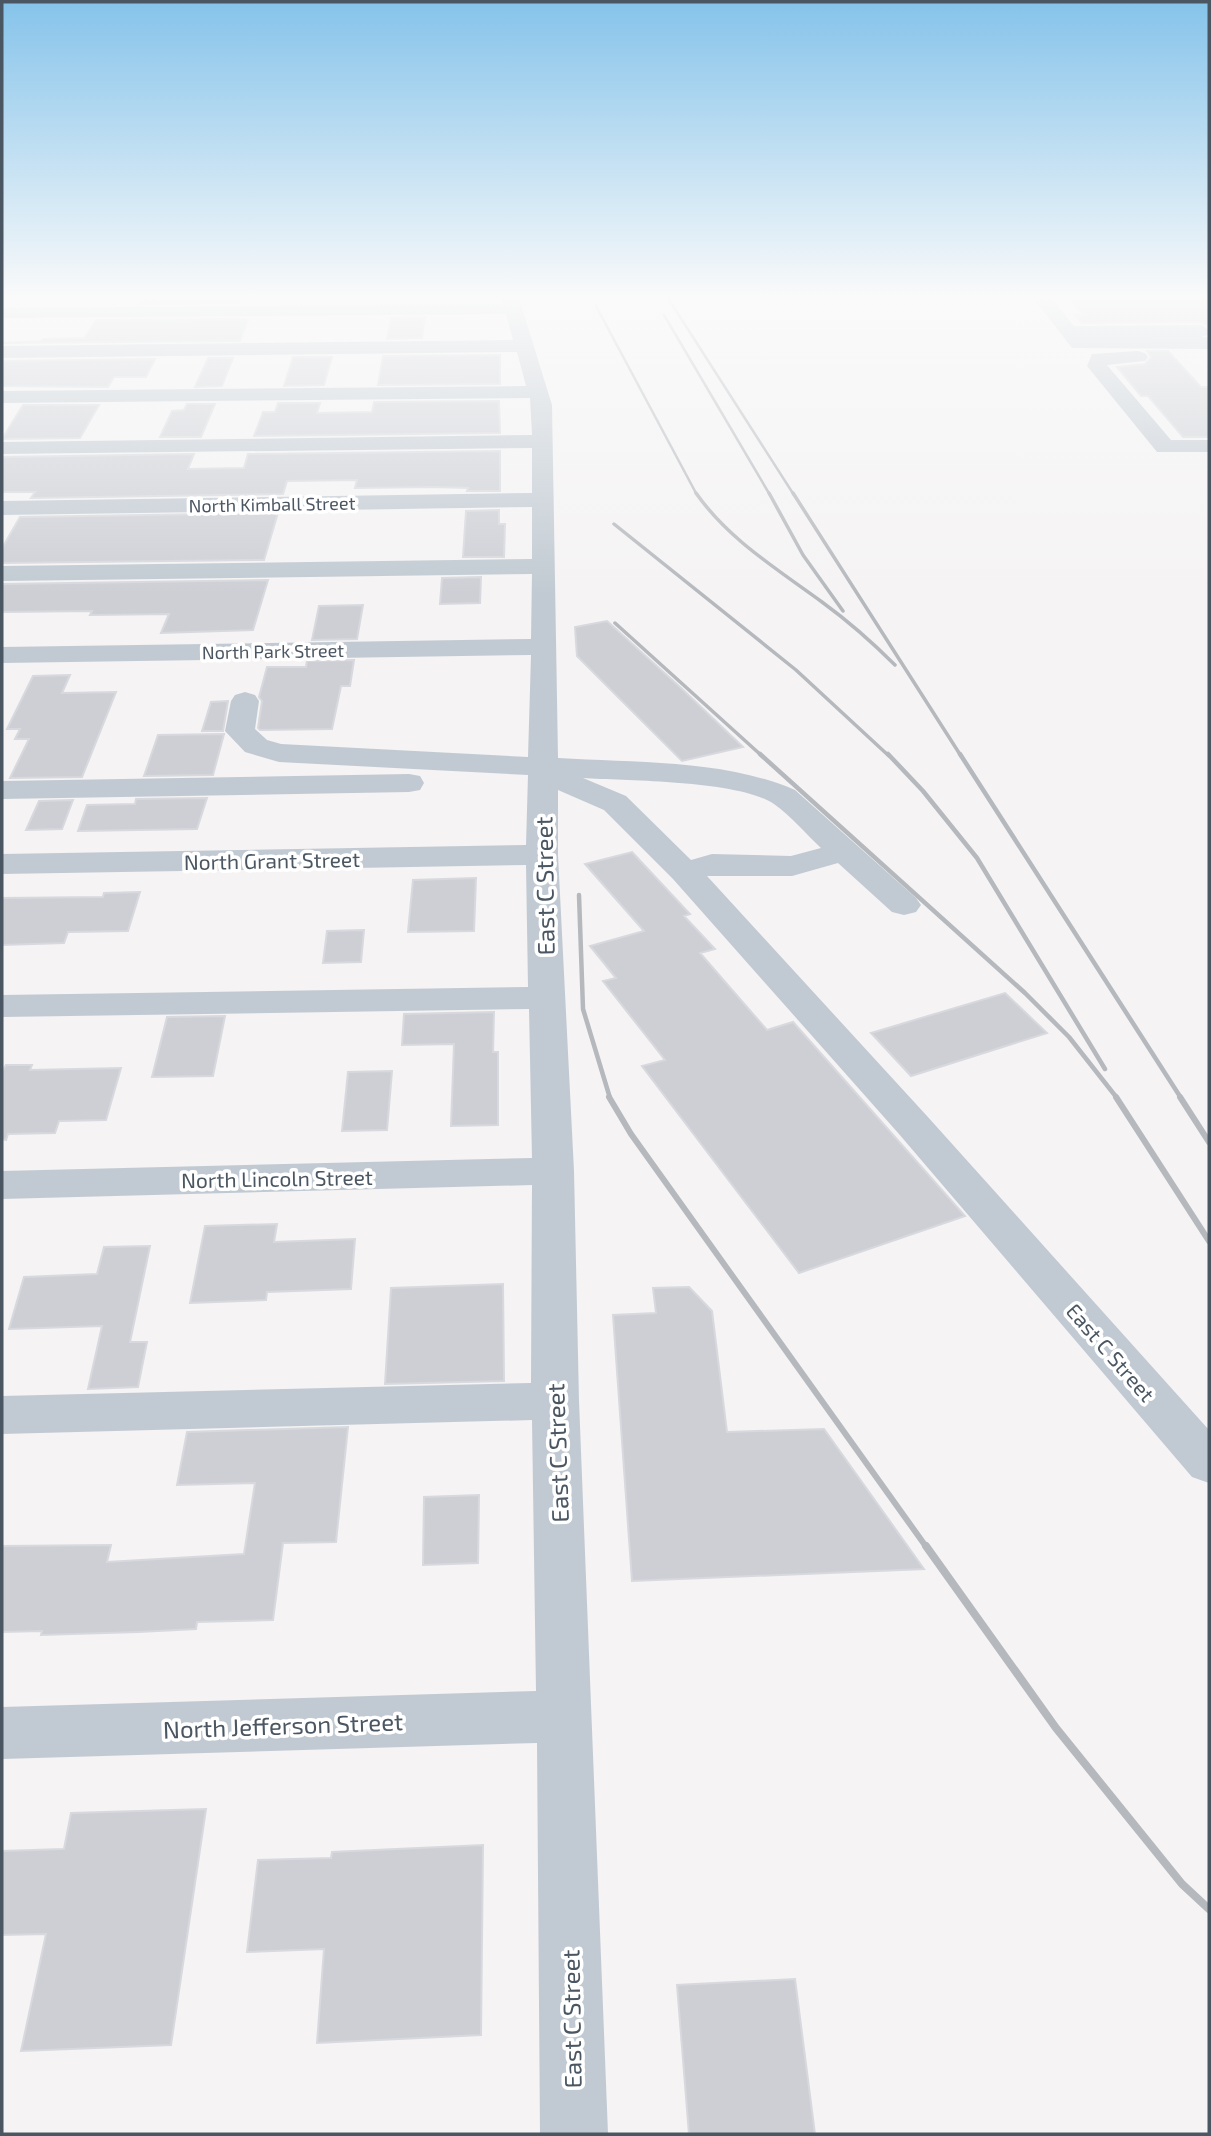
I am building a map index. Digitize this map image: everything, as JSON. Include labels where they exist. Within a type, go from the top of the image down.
[{"type":"street","points":[[2,397],[251,395]]},
{"type":"street","name":"East C Street","points":[[539,395],[545,647],[542,855],[553,1171],[555,1401],[574,2134]]},
{"type":"street","points":[[1121,395],[1165,447],[1209,446]]},
{"type":"street","points":[[2,448],[542,441]]},
{"type":"street","name":"North Kimball Street","points":[[2,508],[542,500]]},
{"type":"street","points":[[2,574],[542,566]]},
{"type":"street","name":"North Park Street","points":[[3,657],[545,647]]},
{"type":"street","points":[[245,701],[240,731],[256,746],[279,754],[542,773],[687,777],[769,789],[784,797],[904,905]]},
{"type":"street","points":[[707,756],[767,814]]},
{"type":"street","points":[[2,790],[542,773]]},
{"type":"street","name":"East C Street","points":[[542,773],[615,803],[685,872],[913,1125],[1209,1463]]},
{"type":"street","points":[[685,872],[712,864],[792,866],[843,852]]},
{"type":"street","name":"North Grant Street","points":[[2,864],[542,855]]},
{"type":"street","points":[[2,1006],[547,998]]},
{"type":"street","name":"North Lincoln Street","points":[[2,1185],[553,1171]]},
{"type":"street","points":[[2,1415],[555,1401]]},
{"type":"street","name":"North Jefferson Street","points":[[2,1733],[565,1716]]},
{"type":"building","points":[[1209,395],[1209,437],[1183,437],[1148,396],[1141,396]]},
{"type":"building","points":[[499,401],[500,433],[254,436],[263,412],[275,412],[278,403],[320,403],[317,413],[372,412],[374,402]]},
{"type":"building","points":[[187,404],[215,404],[201,437],[160,437],[172,411],[184,410]]},
{"type":"building","points":[[23,405],[99,405],[80,438],[2,439]]},
{"type":"building","points":[[500,451],[500,491],[433,487],[355,488],[357,480],[287,481],[283,494],[31,498],[35,492],[2,492],[2,457],[194,454],[188,469],[244,468],[248,454]]},
{"type":"building","points":[[499,510],[499,524],[505,524],[504,557],[463,557],[466,511]]},
{"type":"building","points":[[278,513],[264,560],[2,563],[2,548],[20,517]]},
{"type":"building","points":[[481,577],[480,603],[440,604],[442,578]]},
{"type":"building","points":[[268,580],[253,630],[161,633],[169,614],[2,612],[2,584]]},
{"type":"building","points":[[363,605],[357,639],[312,640],[319,606]]},
{"type":"building","points":[[607,621],[743,747],[682,761],[577,656],[575,627]]},
{"type":"building","points":[[354,660],[350,686],[341,686],[332,729],[258,728],[262,701],[259,697],[267,667],[306,667],[307,661]]},
{"type":"building","points":[[70,675],[62,693],[116,692],[82,777],[10,778],[29,739],[15,739],[20,729],[7,729],[33,676]]},
{"type":"building","points":[[228,701],[223,731],[202,731],[211,702]]},
{"type":"building","points":[[224,734],[213,775],[144,776],[158,735]]},
{"type":"building","points":[[207,798],[197,829],[78,831],[87,805],[135,804],[136,799]]},
{"type":"building","points":[[73,800],[62,829],[26,830],[39,801]]},
{"type":"building","points":[[632,852],[690,914],[684,916],[715,949],[700,953],[767,1030],[793,1022],[965,1216],[799,1273],[642,1066],[665,1060],[603,981],[616,978],[590,946],[644,931],[585,864]]},
{"type":"building","points":[[476,878],[474,931],[408,932],[413,880]]},
{"type":"building","points":[[140,892],[128,931],[68,932],[64,943],[2,945],[2,898],[103,897],[104,893]]},
{"type":"building","points":[[364,930],[361,962],[323,963],[327,931]]},
{"type":"building","points":[[1005,993],[1047,1033],[911,1076],[871,1033]]},
{"type":"building","points":[[494,1012],[493,1052],[498,1052],[498,1125],[451,1126],[454,1044],[402,1045],[404,1014]]},
{"type":"building","points":[[225,1016],[213,1076],[152,1077],[167,1017]]},
{"type":"building","points":[[6,1065],[32,1065],[30,1070],[121,1068],[106,1120],[59,1121],[55,1133],[8,1134],[6,1140],[2,1139],[2,1071]]},
{"type":"building","points":[[392,1071],[387,1130],[342,1131],[348,1072]]},
{"type":"building","points":[[277,1224],[274,1242],[355,1239],[351,1289],[267,1292],[266,1300],[190,1303],[205,1226]]},
{"type":"building","points":[[150,1246],[130,1342],[147,1342],[138,1387],[88,1389],[102,1326],[9,1329],[24,1277],[97,1274],[104,1247]]},
{"type":"building","points":[[503,1284],[504,1381],[385,1384],[391,1288]]},
{"type":"building","points":[[689,1287],[712,1311],[727,1432],[824,1429],[924,1569],[632,1581],[613,1315],[656,1313],[653,1288]]},
{"type":"building","points":[[348,1427],[336,1542],[283,1543],[273,1620],[197,1622],[196,1629],[138,1632],[41,1635],[42,1631],[2,1632],[2,1546],[111,1545],[107,1562],[244,1554],[255,1483],[177,1485],[187,1432]]},
{"type":"building","points":[[479,1495],[478,1563],[423,1565],[424,1497]]},
{"type":"building","points":[[206,1809],[171,2045],[21,2051],[46,1934],[2,1935],[2,1851],[64,1849],[71,1813]]},
{"type":"building","points":[[483,1845],[481,2035],[317,2043],[324,1949],[247,1952],[258,1860],[331,1858],[332,1852]]},
{"type":"building","points":[[795,1979],[815,2134],[689,2134],[677,1985]]},
{"type":"railway","points":[[643,395],[697,495]]},
{"type":"railway","points":[[711,395],[770,495]]},
{"type":"railway","points":[[730,395],[794,495]]},
{"type":"railway","points":[[696,493],[738,539],[841,617],[895,665]]},
{"type":"railway","points":[[769,493],[803,555],[843,611]]},
{"type":"railway","points":[[793,493],[961,756]]},
{"type":"railway","points":[[614,524],[796,670],[889,756]]},
{"type":"railway","points":[[615,623],[762,756]]},
{"type":"railway","points":[[760,754],[1025,993],[1069,1037],[1117,1098]]},
{"type":"railway","points":[[888,754],[923,791],[977,858],[1105,1069]]},
{"type":"railway","points":[[960,754],[1181,1098]]},
{"type":"railway","points":[[579,895],[583,1009],[610,1098]]},
{"type":"railway","points":[[609,1097],[631,1134],[927,1548]]},
{"type":"railway","points":[[1116,1097],[1209,1241]]},
{"type":"railway","points":[[1180,1097],[1209,1142]]},
{"type":"railway","points":[[926,1546],[1056,1728],[1182,1884],[1209,1909]]}]
